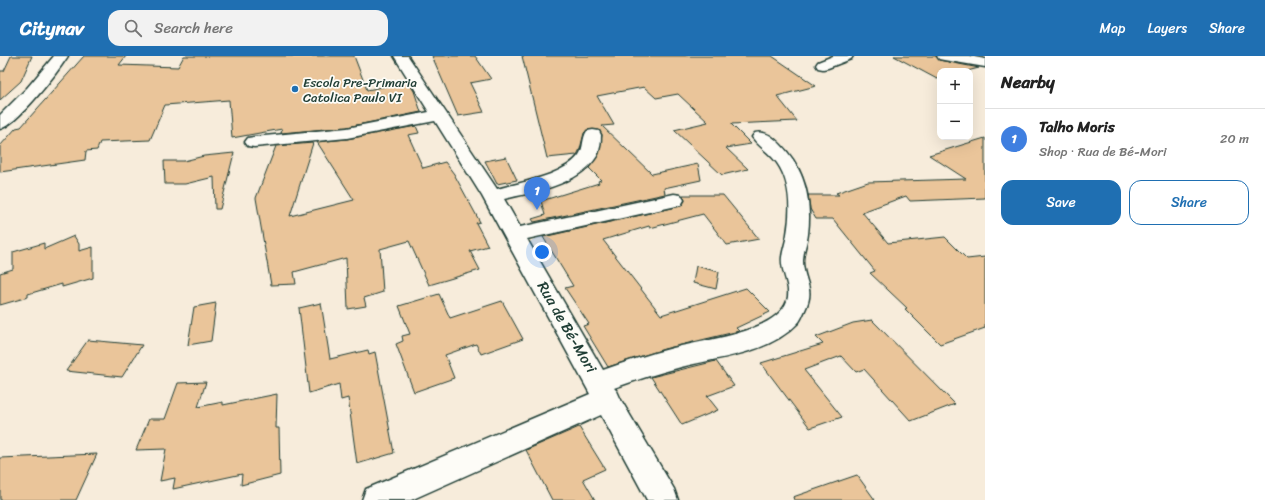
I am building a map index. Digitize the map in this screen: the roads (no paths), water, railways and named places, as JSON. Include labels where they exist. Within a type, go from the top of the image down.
[{"type":"street","points":[[0,124],[20,106],[50,72],[61,56]]},
{"type":"street","name":"Rua de Bé-Mori","points":[[401,56],[492,196],[663,500]]},
{"type":"street","points":[[823,65],[846,56]]},
{"type":"street","points":[[944,56],[985,63]]},
{"type":"street","points":[[254,142],[346,134],[440,115]]},
{"type":"street","points":[[492,196],[564,175],[580,165],[587,158],[593,135]]},
{"type":"street","points":[[377,500],[603,391],[682,356],[750,340],[784,323],[794,312],[798,301],[799,290],[792,261],[797,235],[799,204],[789,167],[782,156],[761,137]]},
{"type":"street","points":[[515,235],[552,225],[637,209],[674,200]]},
{"type":"place","name":"Escola Pre-Primaria Catolica Paulo VI","points":[[295,89]]},
{"type":"place","name":"Talho Moris","points":[[537,210]]}]
